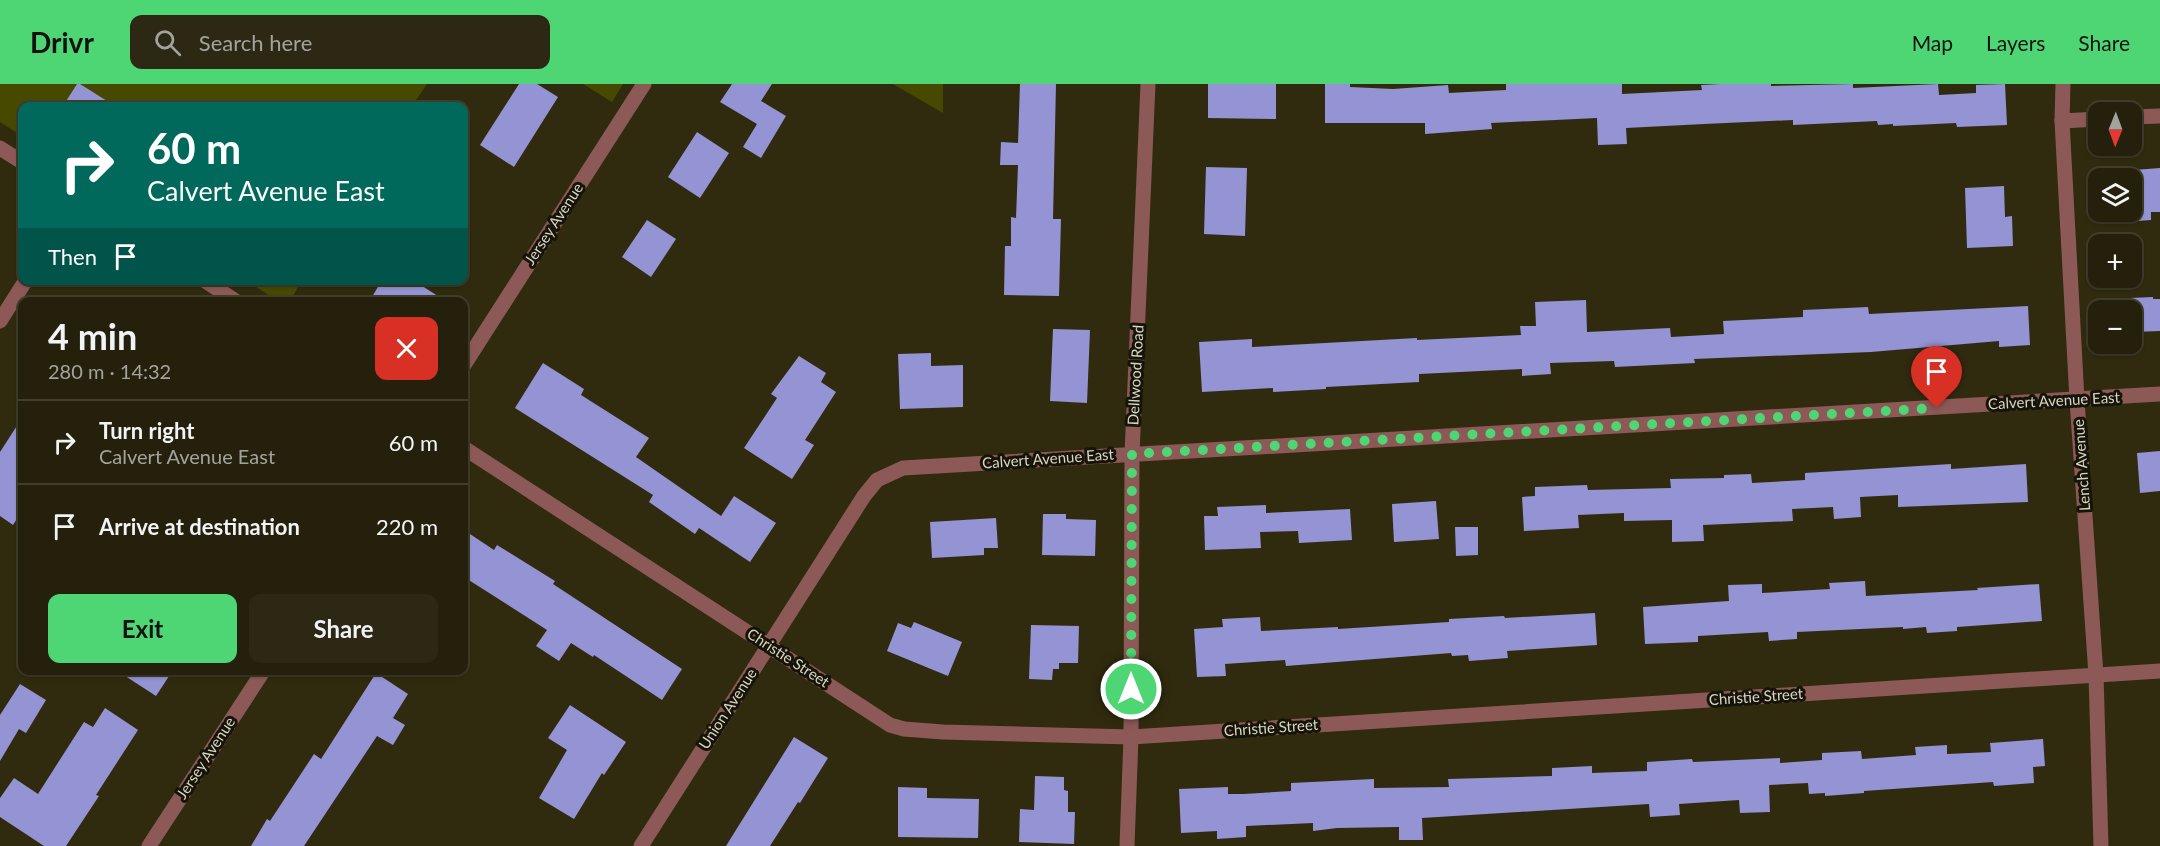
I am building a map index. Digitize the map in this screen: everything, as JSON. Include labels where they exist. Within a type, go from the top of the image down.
[{"type":"street","name":"Jersey Avenue","points":[[468,359],[644,84]]},
{"type":"street","name":"Dellwood Road","points":[[1127,846],[1131,737],[1132,454],[1148,84]]},
{"type":"street","name":"Lench Avenue","points":[[2063,84],[2062,121],[2077,400],[2096,675],[2101,846]]},
{"type":"street","points":[[2142,117],[2160,116]]},
{"type":"street","points":[[2062,121],[2088,120]]},
{"type":"street","points":[[0,148],[18,159]]},
{"type":"street","points":[[0,321],[23,285]]},
{"type":"street","points":[[212,285],[230,297]]},
{"type":"street","name":"Calvert Avenue East","points":[[854,512],[877,480],[903,468],[2160,394]]},
{"type":"street","name":"Christie Street","points":[[468,451],[890,725],[904,729],[1131,737],[2160,671]]},
{"type":"street","name":"Union Avenue","points":[[641,846],[854,512]]},
{"type":"street","name":"Jersey Avenue","points":[[149,846],[261,675]]},
{"type":"shaded area","points":[[0,84],[427,84],[415,102],[18,102],[18,133],[0,122]]},
{"type":"shaded area","points":[[583,84],[623,84],[612,102]]},
{"type":"shaded area","points":[[893,84],[943,84],[943,113]]},
{"type":"shaded area","points":[[253,285],[300,285],[292,297],[272,297]]},
{"type":"building","points":[[77,84],[80,84],[109,102],[66,102]]},
{"type":"building","points":[[519,84],[537,84],[558,97],[514,167],[480,145]]},
{"type":"building","points":[[732,84],[772,84],[761,101],[786,116],[761,158],[743,147],[757,124],[720,102]]},
{"type":"building","points":[[1020,84],[1056,84],[1053,219],[1061,219],[1059,296],[1004,295],[1005,246],[1011,246],[1011,217],[1016,218],[1018,165],[1000,165],[1001,142],[1018,143]]},
{"type":"building","points":[[1208,84],[1276,84],[1276,119],[1208,118]]},
{"type":"building","points":[[1325,84],[1350,84],[1350,87],[1393,89],[1448,85],[1449,93],[1506,90],[1506,84],[1622,84],[1622,94],[1702,90],[1701,85],[1720,84],[1771,84],[1771,86],[1853,84],[1853,88],[1938,84],[1939,95],[1976,93],[1976,85],[2005,84],[2007,125],[1957,127],[1956,123],[1893,126],[1893,124],[1878,125],[1877,121],[1793,125],[1793,120],[1704,124],[1626,128],[1627,144],[1598,145],[1597,118],[1491,123],[1492,129],[1425,134],[1425,123],[1325,123]]},
{"type":"building","points":[[697,132],[729,153],[700,198],[668,177]]},
{"type":"building","points":[[1206,167],[1247,168],[1245,236],[1204,234]]},
{"type":"building","points":[[2160,168],[2160,212],[2151,212],[2151,220],[2142,221],[2142,169]]},
{"type":"building","points":[[2004,186],[2005,217],[2012,216],[2013,246],[1967,248],[1965,188]]},
{"type":"building","points":[[647,220],[676,239],[651,277],[622,257]]},
{"type":"building","points":[[379,285],[421,285],[439,297],[372,297]]},
{"type":"building","points":[[2130,298],[2160,299],[2160,331],[2142,332],[2142,300],[2130,300]]},
{"type":"building","points":[[1586,300],[1587,332],[1670,328],[1671,337],[1724,334],[1723,321],[1803,317],[1803,310],[1868,307],[1869,314],[2028,306],[2030,345],[1999,347],[1999,341],[1871,352],[1694,359],[1695,363],[1615,367],[1614,361],[1550,363],[1551,374],[1522,376],[1522,369],[1419,374],[1419,382],[1273,392],[1273,388],[1202,392],[1199,342],[1252,339],[1252,347],[1521,335],[1520,326],[1536,326],[1535,302]]},
{"type":"building","points":[[1053,329],[1090,330],[1087,403],[1050,401]]},
{"type":"building","points":[[931,353],[931,366],[963,365],[963,407],[900,409],[898,354]]},
{"type":"building","points":[[799,356],[826,373],[821,382],[836,392],[805,440],[814,445],[792,479],[744,448],[777,398],[771,394]]},
{"type":"building","points":[[543,363],[584,389],[581,395],[649,438],[636,457],[721,516],[734,496],[776,523],[750,562],[699,528],[695,534],[649,502],[653,495],[515,408]]},
{"type":"building","points":[[18,424],[18,517],[13,525],[0,516],[0,452]]},
{"type":"building","points":[[2160,451],[2160,491],[2140,493],[2137,453]]},
{"type":"building","points":[[1951,464],[1951,469],[2026,464],[2028,502],[1898,507],[1898,495],[1860,497],[1861,517],[1834,519],[1833,507],[1792,509],[1793,521],[1703,525],[1704,541],[1672,542],[1672,520],[1624,521],[1624,513],[1578,515],[1579,528],[1524,531],[1522,497],[1535,496],[1535,487],[1587,485],[1588,490],[1671,488],[1670,479],[1724,478],[1724,475],[1751,474],[1752,483],[1805,480],[1805,473]]},
{"type":"building","points":[[1436,501],[1439,539],[1394,542],[1392,504]]},
{"type":"building","points":[[1266,505],[1266,513],[1350,509],[1352,540],[1299,543],[1298,531],[1260,532],[1261,548],[1205,550],[1204,516],[1218,516],[1217,507]]},
{"type":"building","points":[[1043,514],[1066,514],[1066,519],[1096,520],[1095,556],[1042,555]]},
{"type":"building","points":[[996,518],[998,548],[984,548],[984,555],[932,558],[930,522]]},
{"type":"building","points":[[1455,527],[1478,527],[1478,555],[1456,556]]},
{"type":"building","points":[[468,533],[494,550],[497,545],[555,581],[553,584],[682,669],[662,700],[594,655],[593,657],[571,643],[559,661],[536,646],[547,630],[468,580]]},
{"type":"building","points":[[1865,581],[1866,596],[2039,584],[2042,621],[1957,627],[1957,631],[1927,633],[1926,627],[1797,632],[1797,639],[1769,641],[1768,632],[1698,636],[1698,642],[1645,644],[1643,607],[1729,601],[1728,585],[1762,584],[1762,593],[1830,589],[1829,583]]},
{"type":"building","points":[[1595,613],[1597,645],[1507,651],[1508,658],[1469,661],[1468,655],[1452,656],[1451,653],[1286,666],[1285,660],[1225,664],[1226,676],[1197,677],[1194,629],[1223,627],[1222,619],[1260,617],[1261,631],[1338,627],[1338,629],[1449,622],[1449,619]]},
{"type":"building","points":[[914,622],[962,642],[948,676],[887,651],[898,623],[911,628]]},
{"type":"building","points":[[1031,625],[1079,626],[1078,663],[1059,663],[1059,669],[1053,669],[1052,680],[1029,679]]},
{"type":"building","points":[[124,675],[170,675],[156,696]]},
{"type":"building","points":[[375,675],[379,675],[408,694],[393,718],[405,725],[393,745],[377,736],[304,846],[251,846],[267,819],[270,821],[314,754],[321,759]]},
{"type":"building","points":[[20,684],[46,700],[26,733],[19,729],[0,761],[0,715]]},
{"type":"building","points":[[570,705],[626,742],[604,775],[602,773],[574,819],[539,798],[567,750],[548,738]]},
{"type":"building","points":[[105,708],[138,730],[66,846],[44,846],[0,817],[0,798],[14,778],[38,794],[84,722],[93,727]]},
{"type":"building","points":[[794,737],[828,758],[800,803],[798,802],[770,846],[726,846]]},
{"type":"building","points":[[2043,739],[2045,766],[2033,767],[2034,783],[1994,786],[1993,782],[1825,796],[1825,793],[1809,794],[1808,783],[1769,785],[1770,812],[1740,813],[1739,800],[1679,804],[1680,815],[1650,817],[1649,804],[1422,818],[1423,840],[1399,840],[1399,827],[1337,828],[1313,831],[1313,823],[1246,826],[1246,837],[1217,839],[1217,831],[1181,833],[1179,789],[1228,787],[1228,794],[1244,794],[1291,791],[1291,783],[1374,779],[1374,788],[1449,787],[1448,779],[1552,776],[1552,768],[1592,766],[1592,773],[1647,771],[1647,762],[1780,758],[1780,763],[1822,760],[1822,753],[1861,751],[1862,759],[1916,755],[1915,747],[1947,745],[1947,754],[1991,752],[1990,743]]},
{"type":"building","points":[[1035,776],[1064,777],[1064,790],[1068,791],[1068,812],[1075,812],[1074,844],[1019,842],[1020,809],[1034,810]]},
{"type":"building","points":[[898,787],[927,788],[927,798],[979,799],[978,838],[898,837]]},
{"type":"route","points":[[1131,689],[1132,454],[1937,408]]}]
